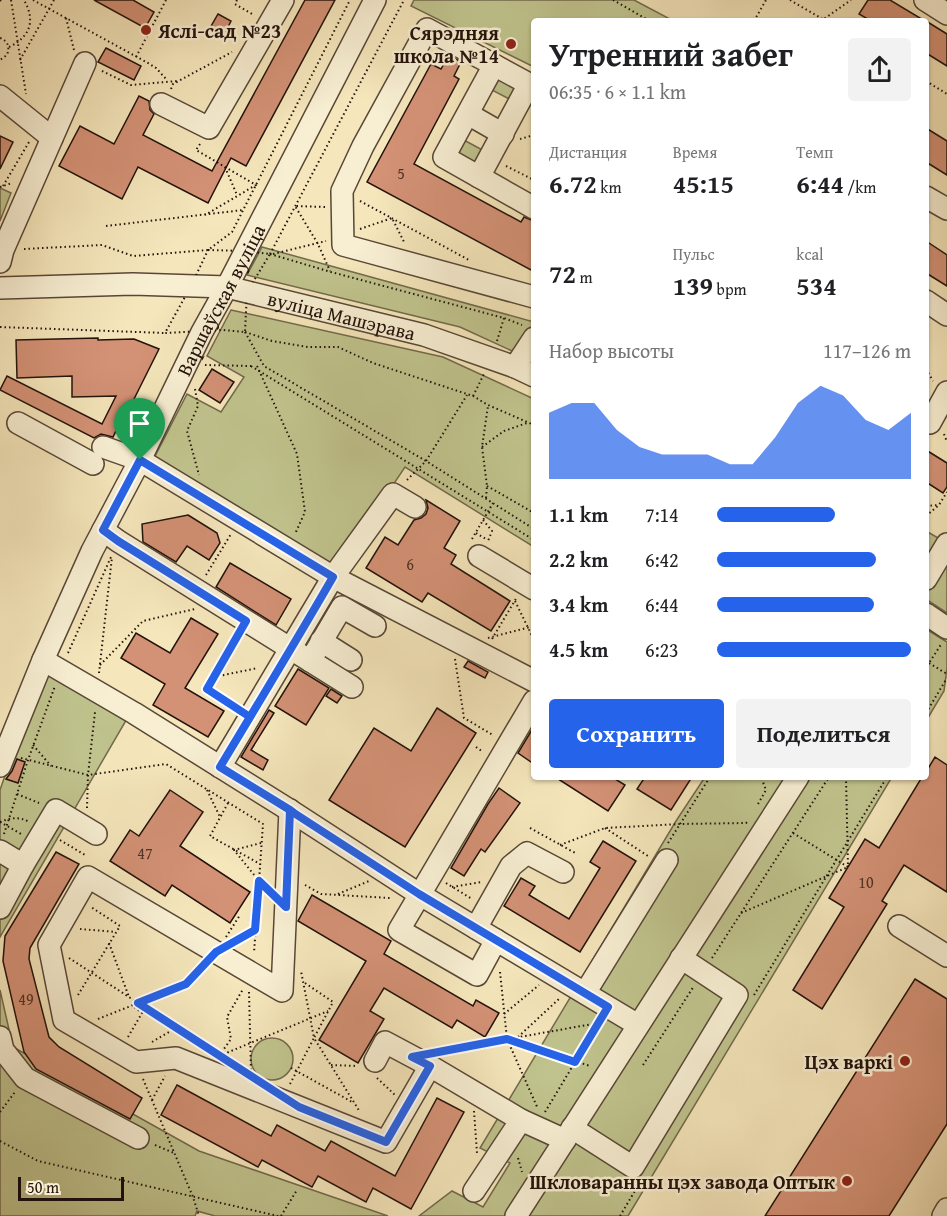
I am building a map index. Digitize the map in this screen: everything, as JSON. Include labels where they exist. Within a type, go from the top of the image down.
[{"type":"street","points":[[161,104],[209,128],[283,0]]},
{"type":"street","name":"Варшаўская вуліца","points":[[3,760],[43,660],[92,551],[140,460],[202,332],[375,0]]},
{"type":"street","points":[[925,0],[947,14]]},
{"type":"street","points":[[479,177],[529,84],[427,29],[363,146],[342,199],[343,245],[531,296]]},
{"type":"street","points":[[494,65],[444,157],[531,206]]},
{"type":"street","points":[[1,256],[40,128],[83,68]]},
{"type":"street","points":[[0,96],[40,128]]},
{"type":"street","points":[[468,114],[503,134]]},
{"type":"street","points":[[929,199],[947,209]]},
{"type":"street","name":"вуліца Машэрава","points":[[0,288],[133,284],[227,287],[423,335],[525,371]]},
{"type":"street","points":[[929,303],[947,315]]},
{"type":"street","points":[[525,371],[529,332]]},
{"type":"street","points":[[938,430],[947,392]]},
{"type":"street","points":[[18,423],[98,456],[140,460],[333,577],[457,641],[489,646],[531,679]]},
{"type":"street","points":[[220,767],[333,577],[393,494],[416,507]]},
{"type":"street","points":[[103,530],[246,621],[287,656],[310,661],[352,687]]},
{"type":"street","points":[[929,574],[947,544]]},
{"type":"street","points":[[479,547],[525,591]]},
{"type":"street","points":[[310,661],[342,606],[375,626]]},
{"type":"street","points":[[929,616],[947,628]]},
{"type":"street","points":[[321,641],[351,660]]},
{"type":"street","points":[[43,660],[134,713],[290,810],[418,896],[638,1025]]},
{"type":"street","points":[[496,940],[477,975],[399,930],[531,706]]},
{"type":"street","points":[[516,1216],[796,780]]},
{"type":"street","points":[[0,908],[56,810],[96,834]]},
{"type":"street","points":[[290,810],[282,991],[251,977],[216,952],[87,877],[54,936],[70,1023],[127,1058],[176,1058],[219,1062],[386,1142],[421,1062]]},
{"type":"street","points":[[0,851],[23,865]]},
{"type":"street","points":[[476,928],[511,866],[527,853],[563,873]]},
{"type":"street","points":[[579,990],[665,863]]},
{"type":"street","points":[[899,926],[947,956]]},
{"type":"street","points":[[375,1061],[385,1042],[521,1120],[568,1134],[633,1167],[737,995],[681,958]]},
{"type":"street","points":[[0,1037],[3,1050],[25,1078],[138,1138]]},
{"type":"street","points":[[474,1191],[521,1120]]},
{"type":"street","points":[[943,1216],[947,1209]]},
{"type":"path","points":[[3,186],[40,128],[20,60],[11,0]]},
{"type":"path","points":[[9,47],[18,43],[30,25],[31,17],[24,0]]},
{"type":"path","points":[[33,0],[156,68],[167,80]]},
{"type":"path","points":[[20,60],[54,0]]},
{"type":"path","points":[[136,57],[166,0]]},
{"type":"path","points":[[237,0],[235,4],[270,24]]},
{"type":"path","points":[[1,256],[102,245],[133,256],[208,250],[232,232],[350,0]]},
{"type":"path","points":[[404,0],[270,254],[504,318],[529,332]]},
{"type":"path","points":[[613,0],[645,18]]},
{"type":"path","points":[[756,18],[766,0]]},
{"type":"path","points":[[790,0],[819,18]]},
{"type":"path","points":[[825,18],[850,0]]},
{"type":"path","points":[[66,18],[83,68],[131,85],[180,81]]},
{"type":"path","points":[[0,38],[9,47],[7,56],[0,60]]},
{"type":"path","points":[[161,104],[173,84],[232,52]]},
{"type":"path","points":[[929,83],[947,94]]},
{"type":"path","points":[[209,128],[196,150],[256,185]]},
{"type":"path","points":[[490,158],[531,178]]},
{"type":"path","points":[[225,167],[238,196]]},
{"type":"path","points":[[205,215],[256,185]]},
{"type":"path","points":[[296,206],[342,199],[392,218],[471,261]]},
{"type":"path","points":[[296,206],[331,272]]},
{"type":"path","points":[[106,226],[243,210]]},
{"type":"path","points":[[392,218],[415,265]]},
{"type":"path","points":[[0,327],[165,333]]},
{"type":"path","points":[[264,366],[245,332],[272,341],[299,346],[338,347],[373,363],[473,396],[488,405],[529,422]]},
{"type":"path","points":[[205,365],[264,366],[426,461],[531,527]]},
{"type":"path","points":[[251,366],[531,538]]},
{"type":"path","points":[[257,366],[297,454],[299,466],[306,512],[287,550]]},
{"type":"path","points":[[195,386],[198,406],[187,431],[206,501]]},
{"type":"path","points":[[393,494],[426,461],[467,394]]},
{"type":"path","points":[[486,498],[487,486],[482,447],[488,405]]},
{"type":"path","points":[[482,447],[504,431],[529,422]]},
{"type":"path","points":[[487,486],[531,511]]},
{"type":"path","points":[[929,513],[939,505],[947,492]]},
{"type":"path","points":[[479,547],[476,533],[493,503]]},
{"type":"path","points":[[929,506],[939,505]]},
{"type":"path","points":[[479,547],[492,531],[483,520]]},
{"type":"path","points":[[196,590],[239,521]]},
{"type":"path","points":[[476,533],[479,547]]},
{"type":"path","points":[[525,591],[528,628],[531,634]]},
{"type":"path","points":[[489,646],[525,591]]},
{"type":"path","points":[[100,664],[143,621],[217,603]]},
{"type":"path","points":[[246,621],[207,689],[250,717]]},
{"type":"path","points":[[508,745],[464,718],[457,641],[489,646],[531,627]]},
{"type":"path","points":[[929,660],[947,636]]},
{"type":"path","points":[[214,677],[287,656]]},
{"type":"path","points":[[929,664],[947,676],[929,706]]},
{"type":"path","points":[[33,745],[51,766]]},
{"type":"path","points":[[3,760],[51,766],[88,775],[166,764],[263,824],[251,977],[251,1076]]},
{"type":"path","points":[[679,824],[708,780]]},
{"type":"path","points":[[755,808],[766,790],[762,780]]},
{"type":"path","points":[[643,1065],[828,780]]},
{"type":"path","points":[[846,780],[848,867]]},
{"type":"path","points":[[207,790],[220,818]]},
{"type":"path","points":[[17,794],[56,810]]},
{"type":"path","points":[[228,803],[210,836],[260,864]]},
{"type":"path","points":[[560,845],[605,828],[746,823],[750,818]]},
{"type":"path","points":[[0,822],[36,843]]},
{"type":"path","points":[[530,828],[577,854]]},
{"type":"path","points":[[605,828],[665,863]]},
{"type":"path","points":[[793,832],[848,867]]},
{"type":"path","points":[[234,849],[261,843]]},
{"type":"path","points":[[234,849],[259,881],[286,907]]},
{"type":"path","points":[[741,913],[848,867]]},
{"type":"path","points":[[336,895],[388,874]]},
{"type":"path","points":[[431,874],[487,907]]},
{"type":"path","points":[[287,875],[321,894],[418,896]]},
{"type":"path","points":[[452,887],[503,879]]},
{"type":"path","points":[[70,1023],[92,973],[120,926],[76,897]]},
{"type":"path","points":[[70,1023],[138,1003],[186,984],[216,952],[240,915]]},
{"type":"path","points":[[216,952],[255,930]]},
{"type":"path","points":[[54,936],[116,932]]},
{"type":"path","points":[[54,936],[92,973],[138,1003],[219,1062]]},
{"type":"path","points":[[109,943],[129,997]]},
{"type":"path","points":[[283,967],[333,1002],[287,1090]]},
{"type":"path","points":[[421,1062],[507,1039],[598,1023],[542,1117],[507,1039],[500,971]]},
{"type":"path","points":[[504,1014],[553,974]]},
{"type":"path","points":[[219,1062],[231,1039],[227,1017],[251,977]]},
{"type":"path","points":[[518,1037],[579,990]]},
{"type":"path","points":[[132,1005],[142,1013],[127,1058],[152,1100],[199,1216]]},
{"type":"path","points":[[219,1062],[251,1043],[329,1010]]},
{"type":"path","points":[[314,1038],[360,1112]]},
{"type":"path","points":[[507,1039],[608,1071]]},
{"type":"path","points":[[152,1100],[176,1058]]},
{"type":"path","points":[[291,1068],[355,1104]]},
{"type":"path","points":[[0,1112],[25,1078]]},
{"type":"path","points":[[474,1106],[477,1153]]},
{"type":"path","points":[[138,1138],[174,1153]]},
{"type":"path","points":[[0,1142],[38,1161],[279,1216],[297,1190]]},
{"type":"green space","name":"Сярэдняя школа №14","points":[[414,0],[634,0],[668,18],[531,18],[531,66],[411,6]]},
{"type":"green space","points":[[506,78],[516,85],[515,102],[490,89],[497,79]]},
{"type":"green space","points":[[462,139],[488,153],[476,167],[459,160],[458,148]]},
{"type":"green space","points":[[0,188],[11,193],[0,221]]},
{"type":"green space","points":[[262,247],[531,321],[531,360],[460,327],[247,275]]},
{"type":"green space","points":[[231,310],[443,357],[531,398],[531,545],[405,467],[332,576],[150,466],[187,394],[221,412],[244,377],[207,356]]},
{"type":"green space","points":[[929,533],[947,543],[947,613],[929,601]]},
{"type":"green space","points":[[929,631],[947,642],[944,691],[929,716]]},
{"type":"green space","points":[[42,668],[128,717],[0,937],[0,790]]},
{"type":"green space","points":[[703,780],[890,780],[628,1216],[419,1216],[452,1191],[483,1207],[510,1163],[480,1148],[676,821]]},
{"type":"green space","points":[[0,990],[13,1047],[199,1151],[388,1216],[215,1216],[197,1211],[195,1216],[0,1216]]},
{"type":"green space","points":[[272,1038],[287,1044],[293,1059],[287,1074],[272,1080],[257,1074],[251,1059],[257,1044]]},
{"type":"building","points":[[94,0],[133,0],[154,12],[145,28]]},
{"type":"building","points":[[305,0],[335,0],[246,166],[231,158],[208,203],[138,167],[122,199],[59,166],[80,126],[114,144],[139,96],[149,101],[150,110],[154,114],[143,135],[212,171]]},
{"type":"building","points":[[868,0],[890,0],[920,18],[866,18],[859,14]]},
{"type":"building","points":[[218,14],[231,21],[224,35],[210,28]]},
{"type":"building","points":[[929,23],[947,34],[947,66],[929,55]]},
{"type":"building","points":[[106,48],[141,66],[134,80],[98,62]]},
{"type":"building","points":[[449,55],[461,62],[454,76],[459,79],[414,164],[521,222],[524,217],[531,220],[531,270],[367,182],[431,64],[441,69]]},
{"type":"building","points":[[929,130],[947,141],[947,175],[929,164]]},
{"type":"building","points":[[0,136],[13,142],[0,169]]},
{"type":"building","points":[[929,243],[947,255],[947,286],[929,275]]},
{"type":"building","points":[[98,338],[98,340],[134,339],[159,349],[113,437],[101,434],[94,438],[0,390],[7,376],[102,424],[116,396],[72,397],[72,376],[17,378],[16,340]]},
{"type":"building","points":[[212,369],[234,382],[220,403],[199,390]]},
{"type":"building","points":[[929,452],[947,463],[947,487],[943,493],[929,484]]},
{"type":"building","points":[[426,500],[460,521],[444,548],[456,555],[451,564],[510,601],[491,631],[428,593],[422,602],[366,568],[385,537],[398,545],[414,520],[426,514],[428,508]]},
{"type":"building","points":[[188,515],[217,533],[220,543],[209,560],[187,546],[176,562],[143,542],[142,524]]},
{"type":"building","points":[[230,563],[291,599],[276,625],[216,587]]},
{"type":"building","points":[[191,618],[218,634],[185,688],[224,711],[208,737],[153,705],[165,684],[121,658],[136,633],[170,653]]},
{"type":"building","points":[[468,661],[488,672],[485,678],[464,667]]},
{"type":"building","points":[[298,669],[329,688],[306,725],[275,706]]},
{"type":"building","points":[[331,689],[342,696],[337,703],[326,696]]},
{"type":"building","points":[[437,708],[476,733],[405,847],[329,800],[374,728],[411,751]]},
{"type":"building","points":[[269,710],[274,713],[251,750],[268,760],[263,770],[241,757]]},
{"type":"building","points":[[531,731],[531,762],[518,753]]},
{"type":"building","points":[[935,757],[947,765],[947,892],[904,865],[882,901],[887,904],[822,1009],[793,990],[844,907],[829,898],[865,839],[879,848],[920,780],[929,780],[929,767]]},
{"type":"building","points":[[17,759],[25,762],[18,783],[6,779]]},
{"type":"building","points":[[560,780],[617,780],[625,785],[608,811]]},
{"type":"building","points":[[643,780],[690,780],[671,810],[637,789]]},
{"type":"building","points":[[499,788],[520,803],[485,852],[481,849],[464,876],[451,868]]},
{"type":"building","points":[[170,790],[203,812],[180,846],[250,892],[230,923],[172,885],[165,896],[110,861],[130,830],[139,836]]},
{"type":"building","points":[[603,841],[636,861],[580,952],[504,906],[521,878],[535,886],[529,895],[569,919],[600,868],[590,862]]},
{"type":"building","points":[[56,852],[79,864],[30,948],[29,959],[49,1037],[59,1047],[142,1098],[130,1119],[36,1069],[24,1052],[3,961],[5,936]]},
{"type":"building","points":[[312,895],[391,941],[384,954],[473,1006],[476,1000],[499,1013],[485,1037],[457,1020],[452,1028],[384,988],[370,1011],[384,1019],[358,1063],[319,1040],[366,961],[298,921]]},
{"type":"building","name":"Цэх варкі","points":[[915,979],[947,999],[947,1124],[889,1216],[765,1216]]},
{"type":"building","points":[[177,1085],[271,1136],[277,1125],[325,1151],[331,1141],[395,1176],[437,1098],[464,1112],[411,1209],[373,1188],[366,1202],[318,1176],[312,1187],[262,1160],[258,1167],[161,1115]]},
{"type":"place","name":"Яслі-сад №23","points":[[146,30]]},
{"type":"place","name":"Сярэдняя школа №14","points":[[511,44]]},
{"type":"place","name":"Цэх варкі","points":[[905,1061]]},
{"type":"place","name":"Шкловаранны цэх завода Оптык","points":[[847,1181]]},
{"type":"route","points":[[140,460],[103,530],[246,621],[207,689],[250,717],[220,767],[290,810],[286,907],[259,881],[255,930],[216,952],[186,984],[138,1003],[299,1107],[386,1142],[430,1066],[412,1057],[507,1039],[575,1062],[608,1007],[419,894],[290,810],[220,767],[291,649],[333,577],[140,460]]}]
